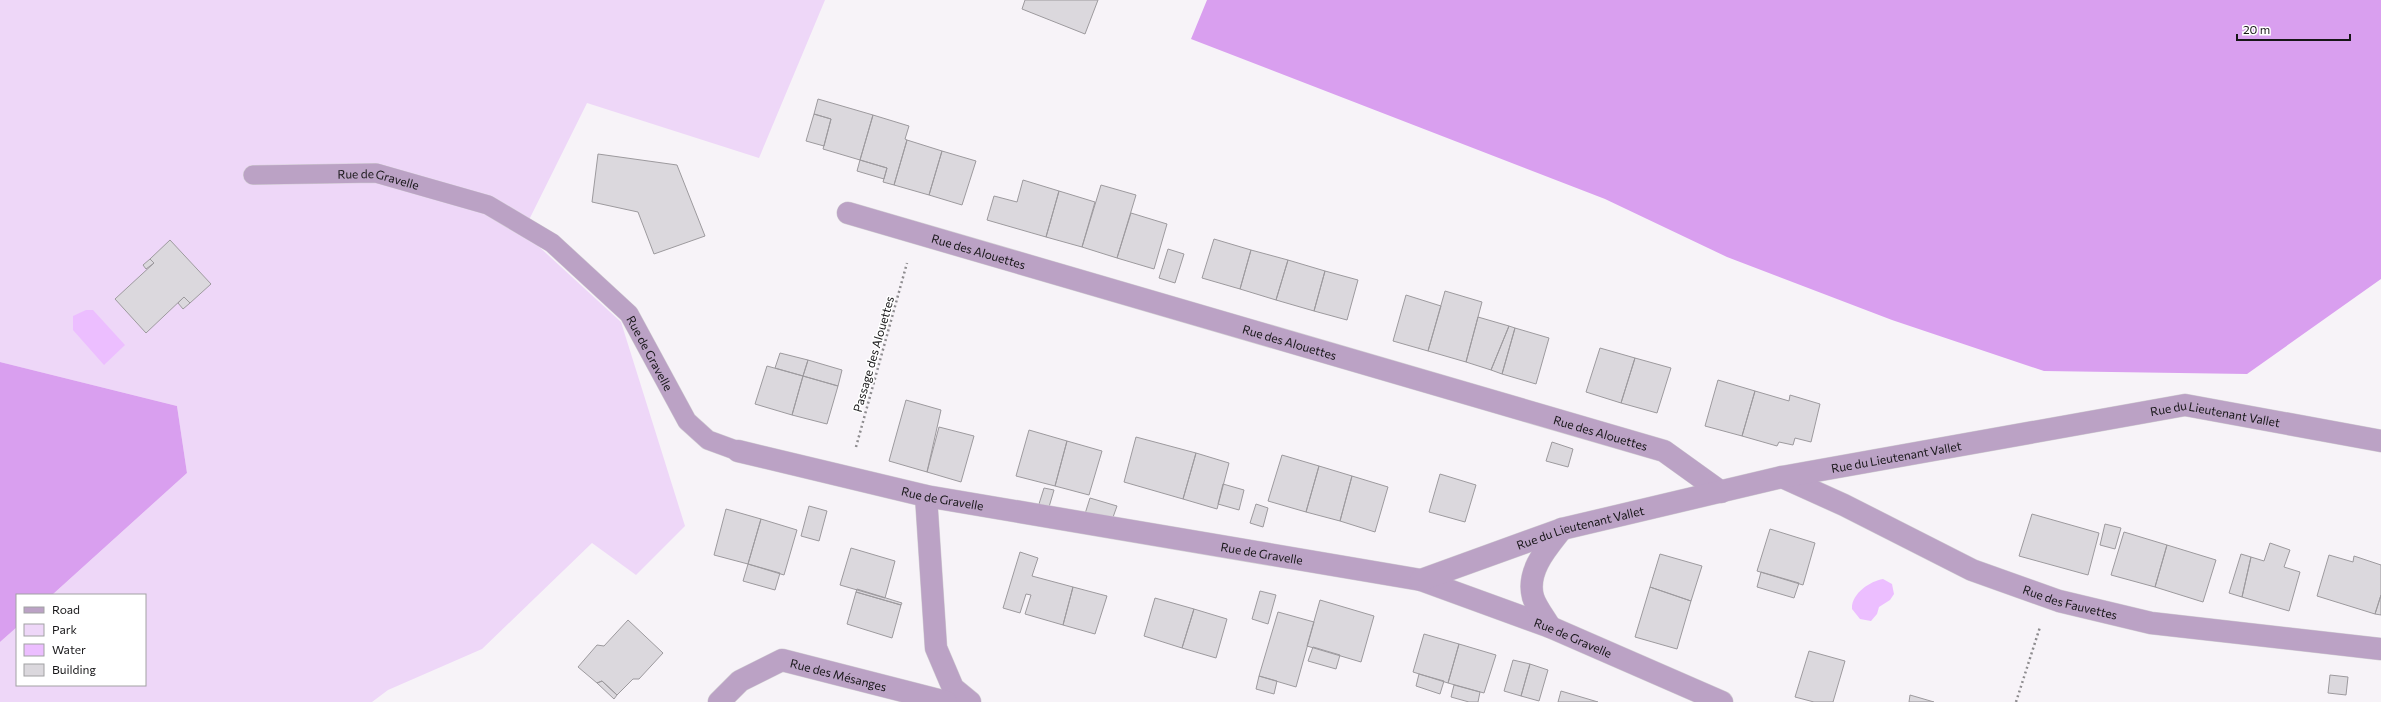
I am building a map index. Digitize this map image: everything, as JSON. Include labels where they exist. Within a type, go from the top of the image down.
[{"type":"street","name":"Rue des Alouettes","points":[[848,213],[1664,451],[1721,492]]},
{"type":"street","name":"Rue du Lieutenant Vallet","points":[[1421,580],[1562,529],[1782,478],[2185,405],[2381,441]]},
{"type":"street","name":"Rue de Gravelle","points":[[738,451],[847,479],[926,496],[1421,580],[1550,627],[1722,702]]},
{"type":"street","name":"Rue des Fauvettes","points":[[1782,478],[1844,505],[1972,570],[2049,598],[2151,623],[2381,649]]},
{"type":"street","points":[[926,496],[936,648],[953,688],[970,702]]},
{"type":"street","points":[[1550,627],[1533,597],[1532,577],[1540,557],[1562,529]]},
{"type":"street","name":"Rue des Mésanges","points":[[719,702],[740,681],[782,660],[946,702]]},
{"type":"lane","name":"Rue de Gravelle","points":[[253,175],[376,173],[488,205],[552,243],[629,314],[687,421],[708,440],[738,451]]},
{"type":"path","name":"Passage des Alouettes","points":[[847,479],[916,233]]},
{"type":"path","points":[[2016,702],[2049,598]]},
{"type":"green space","points":[[0,0],[825,0],[759,158],[587,103],[523,232],[621,322],[685,526],[636,575],[592,543],[482,649],[388,690],[372,702],[0,702],[0,642],[16,628],[16,686],[146,686],[146,594],[53,594],[187,473],[177,406],[0,362]]},
{"type":"shaded area","points":[[1207,0],[2381,0],[2381,279],[2247,374],[2044,371],[1892,320],[1727,257],[1605,199],[1191,39]]},
{"type":"shaded area","points":[[0,362],[177,406],[187,473],[53,594],[16,594],[16,628],[0,642]]},
{"type":"water","points":[[86,310],[93,310],[125,345],[104,365],[73,330],[73,316]]},
{"type":"water","points":[[1883,579],[1892,584],[1894,594],[1890,600],[1879,607],[1877,614],[1871,621],[1860,619],[1852,609],[1855,598],[1867,585]]},
{"type":"building","points":[[1025,0],[1098,0],[1085,34],[1022,9]]},
{"type":"building","points":[[818,99],[873,115],[860,160],[823,149],[831,119],[814,114]]},
{"type":"building","points":[[814,114],[831,119],[824,146],[806,141]]},
{"type":"building","points":[[873,115],[909,126],[905,139],[907,140],[894,185],[883,182],[887,168],[860,160]]},
{"type":"building","points":[[907,140],[942,151],[929,195],[894,185]]},
{"type":"building","points":[[942,151],[976,161],[962,205],[929,195]]},
{"type":"building","points":[[598,154],[677,165],[705,236],[654,254],[638,212],[592,202]]},
{"type":"building","points":[[860,160],[887,168],[884,179],[857,171]]},
{"type":"building","points":[[1023,180],[1059,191],[1046,237],[987,220],[994,196],[1017,202]]},
{"type":"building","points":[[1101,185],[1136,195],[1117,258],[1082,247]]},
{"type":"building","points":[[1059,191],[1095,202],[1082,247],[1046,237]]},
{"type":"building","points":[[1131,213],[1167,224],[1154,269],[1117,258]]},
{"type":"building","points":[[1214,239],[1251,250],[1240,289],[1202,278]]},
{"type":"building","points":[[170,240],[211,284],[190,303],[184,297],[146,333],[115,299],[154,263],[150,259]]},
{"type":"building","points":[[1168,249],[1184,254],[1175,283],[1159,278]]},
{"type":"building","points":[[1251,250],[1288,260],[1276,300],[1240,289]]},
{"type":"building","points":[[150,259],[154,263],[146,269],[143,265]]},
{"type":"building","points":[[1288,260],[1325,271],[1314,311],[1276,300]]},
{"type":"building","points":[[1325,271],[1358,280],[1347,320],[1314,311]]},
{"type":"building","points":[[1445,291],[1482,302],[1466,362],[1428,351]]},
{"type":"building","points":[[1406,295],[1441,306],[1428,351],[1393,341]]},
{"type":"building","points":[[184,297],[190,303],[183,309],[178,303]]},
{"type":"building","points":[[1478,317],[1509,326],[1491,370],[1466,362]]},
{"type":"building","points":[[1509,326],[1515,328],[1502,374],[1491,370]]},
{"type":"building","points":[[1515,328],[1549,338],[1536,384],[1502,374]]},
{"type":"building","points":[[1600,348],[1635,358],[1621,403],[1586,392]]},
{"type":"building","points":[[780,353],[808,360],[803,376],[775,368]]},
{"type":"building","points":[[1635,358],[1671,368],[1657,413],[1621,403]]},
{"type":"building","points":[[808,360],[842,370],[838,386],[803,376]]},
{"type":"building","points":[[767,366],[803,376],[792,415],[755,404]]},
{"type":"building","points":[[803,376],[838,386],[827,424],[792,415]]},
{"type":"building","points":[[1718,380],[1755,391],[1742,436],[1705,426]]},
{"type":"building","points":[[1755,391],[1789,401],[1790,395],[1820,404],[1811,442],[1795,438],[1793,445],[1779,442],[1777,446],[1742,436]]},
{"type":"building","points":[[906,400],[941,410],[927,472],[889,461]]},
{"type":"building","points":[[939,427],[974,436],[961,482],[927,472]]},
{"type":"building","points":[[1029,430],[1067,441],[1055,486],[1016,476]]},
{"type":"building","points":[[1136,437],[1196,453],[1183,499],[1124,482]]},
{"type":"building","points":[[1067,441],[1102,451],[1089,495],[1055,486]]},
{"type":"building","points":[[1552,442],[1573,449],[1568,467],[1546,461]]},
{"type":"building","points":[[1196,453],[1229,463],[1217,509],[1183,499]]},
{"type":"building","points":[[1282,455],[1319,466],[1306,512],[1268,501]]},
{"type":"building","points":[[1319,466],[1352,476],[1340,521],[1306,512]]},
{"type":"building","points":[[1440,474],[1476,485],[1465,522],[1429,512]]},
{"type":"building","points":[[1352,476],[1388,487],[1375,532],[1340,521]]},
{"type":"building","points":[[1223,484],[1244,490],[1239,510],[1218,504]]},
{"type":"building","points":[[1044,488],[1054,490],[1049,507],[1039,504]]},
{"type":"building","points":[[1090,498],[1117,506],[1112,520],[1084,517]]},
{"type":"building","points":[[1256,504],[1268,508],[1263,527],[1250,523]]},
{"type":"building","points":[[809,506],[827,511],[819,541],[801,536]]},
{"type":"building","points":[[726,509],[761,519],[748,564],[714,555]]},
{"type":"building","points":[[2032,514],[2099,533],[2088,575],[2019,556]]},
{"type":"building","points":[[761,519],[797,530],[784,575],[748,564]]},
{"type":"building","points":[[2105,524],[2121,528],[2115,549],[2100,545]]},
{"type":"building","points":[[1770,529],[1815,543],[1803,585],[1757,571]]},
{"type":"building","points":[[2124,532],[2167,545],[2155,587],[2111,575]]},
{"type":"building","points":[[2270,543],[2290,550],[2284,567],[2300,572],[2289,611],[2242,597],[2251,557],[2264,561]]},
{"type":"building","points":[[2167,545],[2216,560],[2203,602],[2155,587]]},
{"type":"building","points":[[851,548],[895,561],[885,598],[840,585]]},
{"type":"building","points":[[1020,552],[1038,558],[1032,576],[1073,587],[1063,625],[1025,614],[1031,595],[1026,594],[1020,613],[1003,608]]},
{"type":"building","points":[[1660,554],[1702,566],[1691,601],[1650,587]]},
{"type":"building","points":[[2241,554],[2251,557],[2242,597],[2229,593]]},
{"type":"building","points":[[2329,555],[2353,562],[2354,556],[2381,565],[2381,595],[2375,614],[2317,596]]},
{"type":"building","points":[[748,564],[780,573],[775,590],[743,581]]},
{"type":"building","points":[[1761,572],[1799,583],[1794,598],[1757,587]]},
{"type":"building","points":[[1073,587],[1107,596],[1095,634],[1063,625]]},
{"type":"building","points":[[1650,587],[1691,601],[1677,649],[1635,637]]},
{"type":"building","points":[[857,589],[902,603],[901,605],[856,592]]},
{"type":"building","points":[[1260,591],[1276,595],[1268,624],[1252,619]]},
{"type":"building","points":[[856,592],[901,605],[892,638],[847,624]]},
{"type":"building","points":[[2381,595],[2381,615],[2375,614]]},
{"type":"building","points":[[1155,598],[1194,609],[1182,648],[1144,636]]},
{"type":"building","points":[[1320,600],[1374,616],[1361,662],[1307,646]]},
{"type":"building","points":[[1194,609],[1227,619],[1216,658],[1182,648]]},
{"type":"building","points":[[1278,612],[1314,622],[1296,687],[1259,676]]},
{"type":"building","points":[[628,620],[663,653],[639,679],[633,679],[617,695],[602,681],[597,683],[578,667],[597,645],[604,646]]},
{"type":"building","points":[[1424,634],[1459,644],[1448,683],[1413,672]]},
{"type":"building","points":[[1459,644],[1496,655],[1484,693],[1448,683]]},
{"type":"building","points":[[1313,647],[1340,655],[1336,669],[1308,661]]},
{"type":"building","points":[[1809,651],[1845,661],[1833,702],[1814,702],[1795,697]]},
{"type":"building","points":[[1513,660],[1530,664],[1521,696],[1504,691]]},
{"type":"building","points":[[1530,664],[1548,670],[1539,701],[1521,696]]},
{"type":"building","points":[[1419,674],[1444,681],[1440,694],[1416,686]]},
{"type":"building","points":[[2330,675],[2348,677],[2346,695],[2328,693]]},
{"type":"building","points":[[1259,676],[1277,681],[1274,694],[1256,689]]},
{"type":"building","points":[[602,681],[617,695],[614,699],[597,683]]},
{"type":"building","points":[[1454,685],[1480,692],[1478,702],[1469,702],[1451,697]]},
{"type":"building","points":[[1561,691],[1598,702],[1558,702]]},
{"type":"building","points":[[1910,695],[1934,702],[1909,702]]}]
